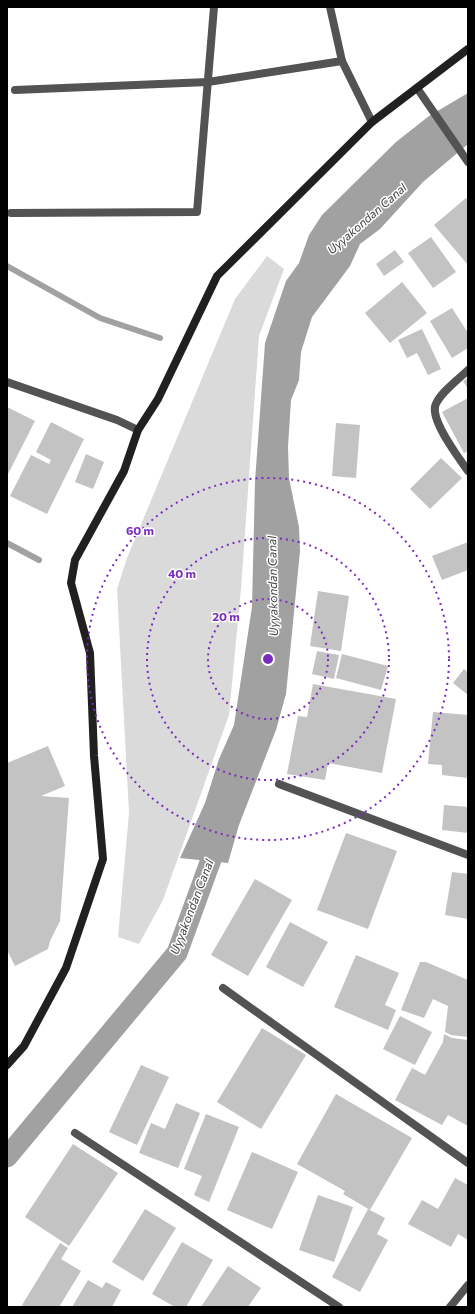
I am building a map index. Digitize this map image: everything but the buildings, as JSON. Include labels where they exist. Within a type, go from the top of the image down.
[{"type":"street","points":[[11,213],[197,212],[214,7]]},
{"type":"street","points":[[330,7],[342,62],[372,122]]},
{"type":"street","points":[[7,1065],[24,1046],[66,968],[103,859],[94,756],[90,653],[71,583],[75,560],[124,471],[138,430],[158,399],[218,276],[372,122],[468,50]]},
{"type":"street","points":[[15,90],[208,82],[342,62]]},
{"type":"street","points":[[417,88],[467,161]]},
{"type":"street","points":[[468,370],[443,395],[435,407],[435,416],[450,443],[468,470]]},
{"type":"street","points":[[7,382],[117,420],[138,430]]},
{"type":"street","points":[[279,784],[468,855]]},
{"type":"street","points":[[223,988],[468,1163]]},
{"type":"street","points":[[75,1133],[339,1307]]},
{"type":"street","points":[[450,1307],[468,1285]]},
{"type":"shaded area","points":[[267,256],[284,269],[259,336],[241,589],[229,715],[163,900],[139,944],[118,937],[129,813],[117,589],[127,558],[235,299]]},
{"type":"water","points":[[468,93],[468,144],[423,182],[380,229],[360,244],[350,266],[312,317],[301,352],[299,380],[291,400],[288,447],[289,478],[299,527],[300,551],[286,694],[276,730],[239,825],[228,863],[180,858],[205,803],[219,759],[234,725],[252,607],[255,481],[265,343],[286,281],[299,263],[309,235],[322,215],[396,142],[429,116]]},
{"type":"waterway","points":[[7,266],[100,318],[160,338]]},
{"type":"waterway","points":[[7,543],[39,560]]},
{"type":"waterway","name":"Uyyakondan Canal","points":[[7,1157],[177,953],[220,835]]}]
